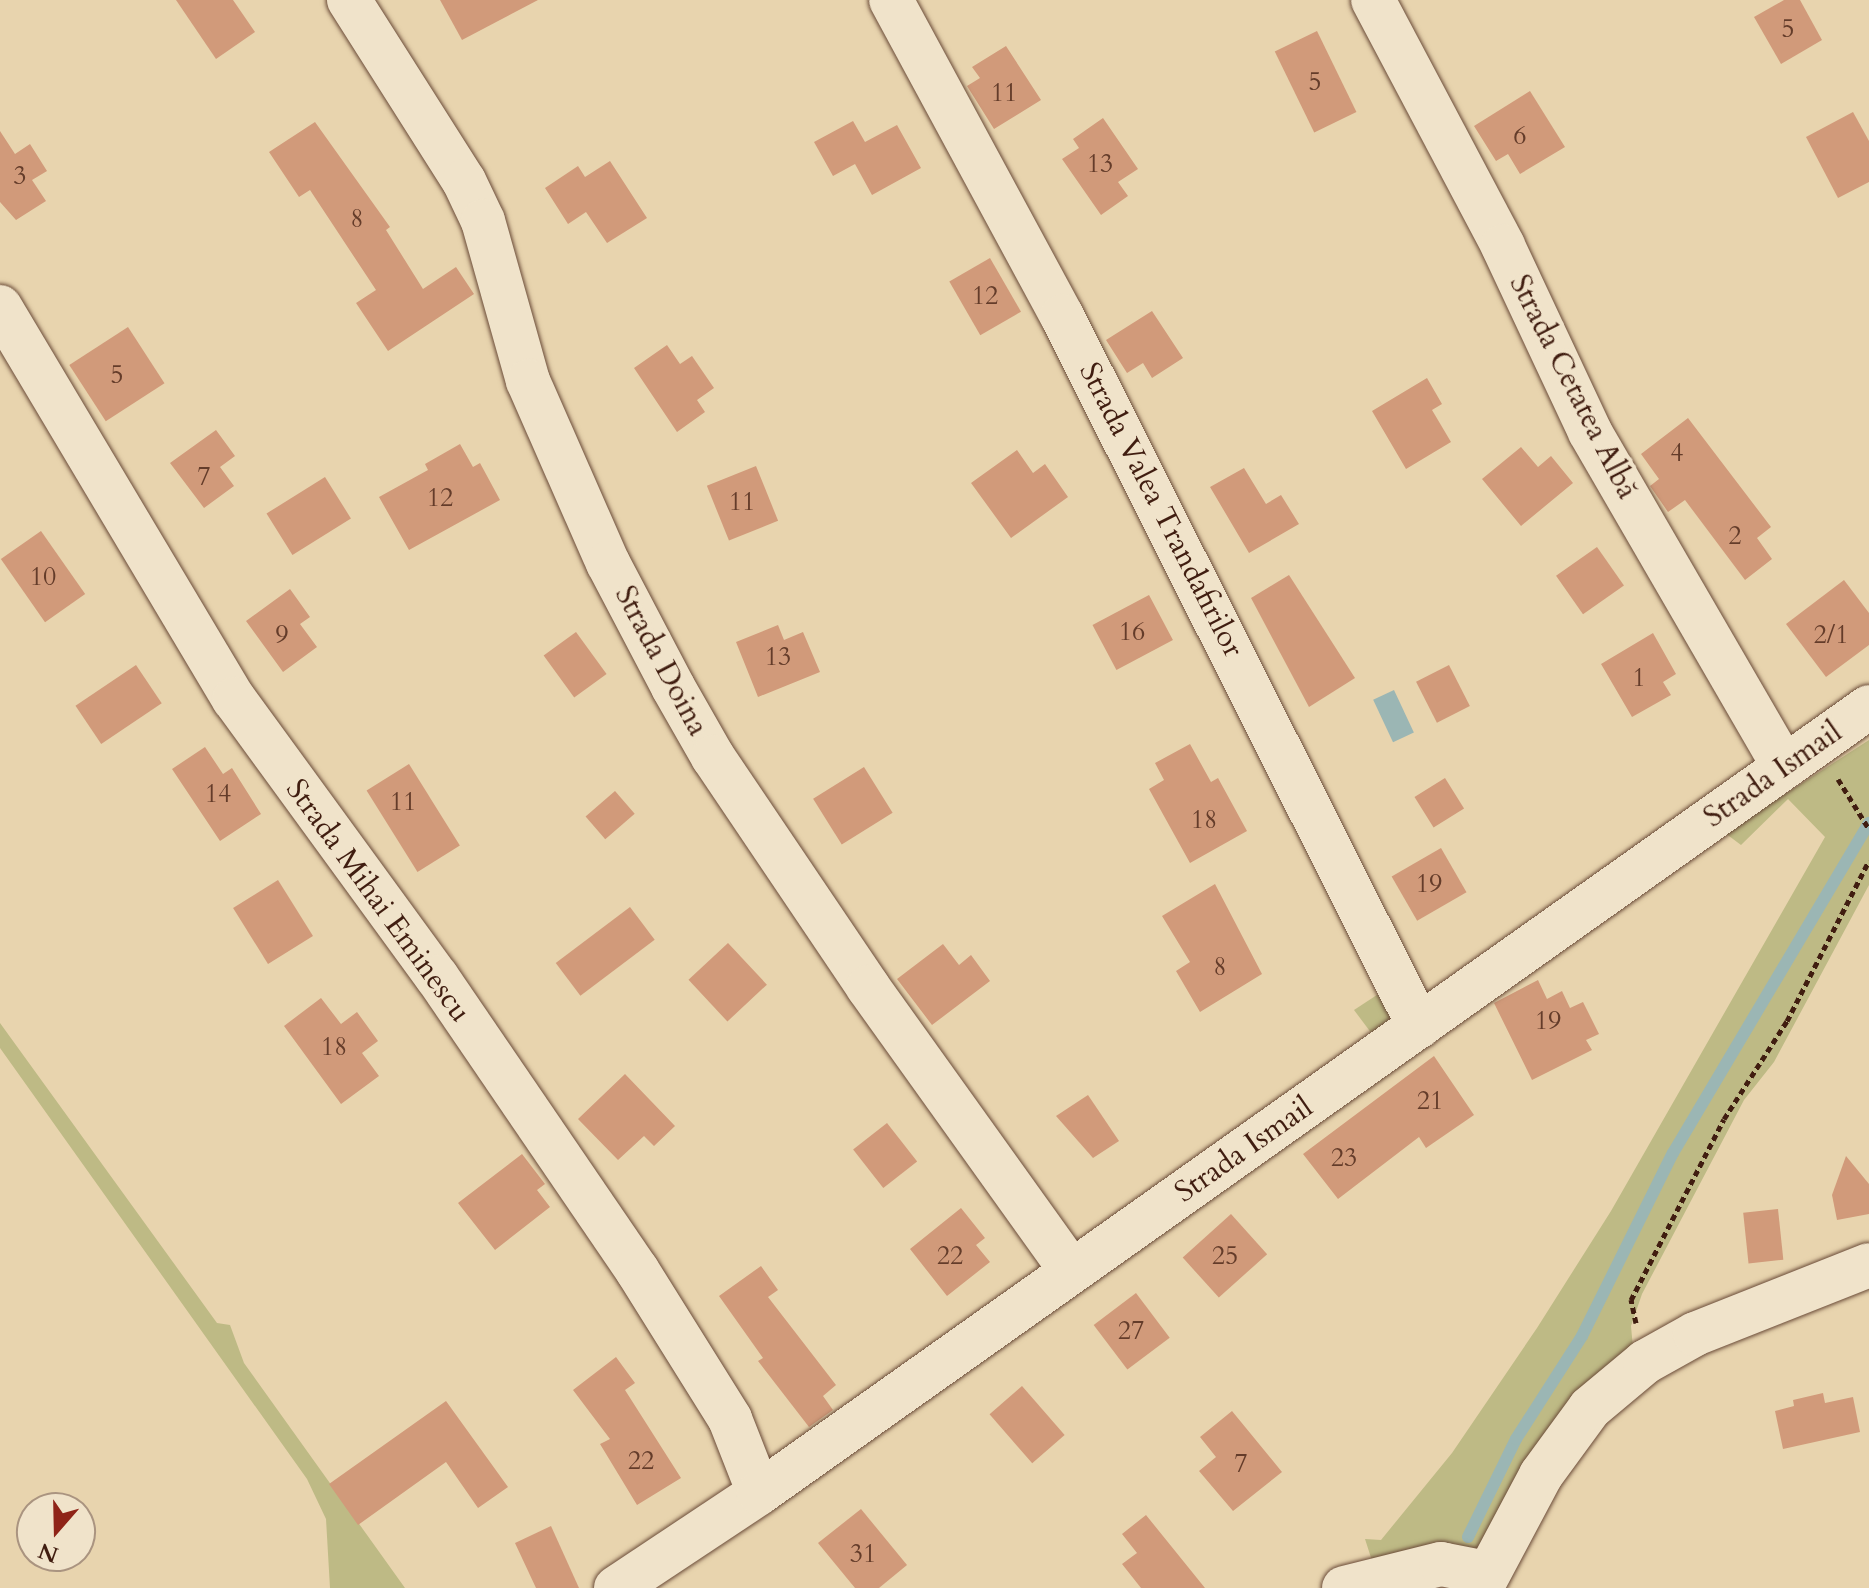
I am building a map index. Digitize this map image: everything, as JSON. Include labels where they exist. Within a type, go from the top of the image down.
[{"type":"street","name":"Strada Doina","points":[[349,0],[464,181],[483,221],[528,381],[608,563],[673,687],[713,757],[850,962],[1071,1271]]},
{"type":"street","name":"Strada Valea Trandafirilor","points":[[891,0],[1062,316],[1419,1026]]},
{"type":"street","name":"Strada Cetatea Albă","points":[[1373,0],[1503,246],[1590,432],[1784,767]]},
{"type":"street","name":"Strada Mihai Eminescu","points":[[0,307],[234,699],[437,977],[637,1270],[730,1419],[759,1493]]},
{"type":"street","name":"Strada Ismail","points":[[616,1588],[759,1493],[1869,707]]},
{"type":"street","points":[[1344,1588],[1441,1564],[1484,1580],[1541,1475],[1590,1408],[1645,1362],[1695,1334],[1869,1265]]},
{"type":"path","points":[[1859,811],[1869,829]]},
{"type":"path","points":[[1645,1362],[1631,1300],[1724,1119],[1787,1021],[1869,861]]},
{"type":"shaded area","points":[[1869,740],[1869,885],[1774,1062],[1744,1100],[1642,1294],[1631,1326],[1633,1348],[1489,1554],[1373,1564],[1365,1539],[1381,1540],[1452,1453],[1537,1328],[1611,1211],[1825,837],[1788,799],[1741,845],[1725,833]]},
{"type":"shaded area","points":[[1386,989],[1393,1011],[1387,1025],[1372,1034],[1354,1010]]},
{"type":"shaded area","points":[[0,1023],[217,1323],[230,1325],[244,1363],[405,1588],[330,1588],[326,1519],[307,1479],[0,1048]]},
{"type":"water","points":[[1394,690],[1414,733],[1393,742],[1373,700]]},
{"type":"building","points":[[176,0],[233,0],[255,32],[216,59]]},
{"type":"building","points":[[440,0],[538,0],[462,40]]},
{"type":"building","points":[[1784,0],[1800,0],[1822,40],[1781,64],[1754,17]]},
{"type":"building","points":[[1317,31],[1356,112],[1314,132],[1275,52]]},
{"type":"building","points":[[1006,46],[1041,100],[994,129],[967,86],[980,78],[972,67]]},
{"type":"building","points":[[1530,91],[1565,147],[1520,174],[1508,154],[1496,161],[1474,126]]},
{"type":"building","points":[[1853,112],[1869,141],[1869,182],[1838,198],[1806,137]]},
{"type":"building","points":[[1103,118],[1138,169],[1118,182],[1128,196],[1101,215],[1062,159],[1079,148],[1073,139]]},
{"type":"building","points":[[853,121],[865,142],[897,125],[921,168],[872,195],[855,164],[833,176],[814,142]]},
{"type":"building","points":[[315,122],[390,227],[386,230],[423,289],[456,267],[474,294],[388,351],[356,303],[376,290],[310,190],[299,197],[269,152]]},
{"type":"building","points":[[0,131],[15,154],[30,144],[47,171],[32,180],[46,201],[16,220],[0,202]]},
{"type":"building","points":[[610,161],[647,218],[607,243],[586,212],[568,224],[545,188],[578,166],[585,177]]},
{"type":"building","points":[[990,258],[1021,312],[980,335],[949,282]]},
{"type":"building","points":[[1152,311],[1183,358],[1152,378],[1143,363],[1127,373],[1106,340]]},
{"type":"building","points":[[128,327],[164,383],[106,421],[69,365]]},
{"type":"building","points":[[667,345],[680,364],[692,356],[714,388],[697,400],[705,412],[677,432],[634,368]]},
{"type":"building","points":[[1427,378],[1442,404],[1432,410],[1451,442],[1406,469],[1372,411]]},
{"type":"building","points":[[1688,418],[1771,527],[1757,538],[1772,559],[1745,580],[1685,500],[1668,512],[1650,486],[1659,479],[1641,454]]},
{"type":"building","points":[[216,430],[235,456],[220,467],[234,486],[204,508],[170,463]]},
{"type":"building","points":[[460,444],[473,467],[480,463],[500,500],[409,550],[379,497],[428,470],[425,464]]},
{"type":"building","points":[[1521,447],[1538,467],[1551,456],[1573,483],[1521,526],[1482,479]]},
{"type":"building","points":[[1017,450],[1033,473],[1045,464],[1068,497],[1011,538],[971,483]]},
{"type":"building","points":[[756,466],[778,521],[729,541],[707,486]]},
{"type":"building","points":[[1244,468],[1266,504],[1281,495],[1299,524],[1249,553],[1210,487]]},
{"type":"building","points":[[325,477],[351,519],[292,555],[266,514]]},
{"type":"building","points":[[41,531],[85,594],[45,622],[1,559]]},
{"type":"building","points":[[1597,547],[1624,586],[1583,614],[1556,576]]},
{"type":"building","points":[[1289,575],[1355,678],[1309,707],[1251,598]]},
{"type":"building","points":[[1844,580],[1869,613],[1869,645],[1826,677],[1786,624]]},
{"type":"building","points":[[290,589],[310,617],[300,624],[317,647],[283,672],[246,621]]},
{"type":"building","points":[[1149,595],[1173,640],[1116,670],[1092,625]]},
{"type":"building","points":[[778,625],[784,640],[803,632],[820,672],[758,697],[736,642]]},
{"type":"building","points":[[576,632],[607,674],[574,698],[544,656]]},
{"type":"building","points":[[1653,633],[1676,674],[1663,682],[1671,695],[1632,717],[1601,664]]},
{"type":"building","points":[[136,665],[162,703],[101,744],[75,706]]},
{"type":"building","points":[[1449,665],[1470,706],[1437,723],[1416,682]]},
{"type":"building","points":[[1190,744],[1211,782],[1218,778],[1247,831],[1190,863],[1149,789],[1164,780],[1155,763]]},
{"type":"building","points":[[205,747],[223,774],[232,768],[261,814],[220,841],[172,769]]},
{"type":"building","points":[[409,764],[460,845],[417,872],[367,790]]},
{"type":"building","points":[[864,767],[893,813],[842,845],[813,799]]},
{"type":"building","points":[[1445,778],[1464,809],[1434,828],[1414,797]]},
{"type":"building","points":[[615,791],[635,814],[605,839],[586,817]]},
{"type":"building","points":[[1441,848],[1466,892],[1417,921],[1392,877]]},
{"type":"building","points":[[278,880],[313,936],[268,964],[233,908]]},
{"type":"building","points":[[1215,884],[1262,974],[1200,1012],[1176,971],[1190,962],[1162,916]]},
{"type":"building","points":[[630,907],[655,940],[580,996],[556,963]]},
{"type":"building","points":[[728,943],[767,985],[727,1022],[689,980]]},
{"type":"building","points":[[943,944],[959,965],[971,955],[990,981],[932,1025],[897,979]]},
{"type":"building","points":[[1538,980],[1547,999],[1562,991],[1570,1008],[1583,1002],[1599,1034],[1586,1040],[1592,1050],[1532,1080],[1494,1003]]},
{"type":"building","points":[[321,998],[341,1024],[357,1012],[378,1041],[362,1053],[379,1076],[341,1104],[284,1026]]},
{"type":"building","points":[[1434,1056],[1474,1115],[1426,1148],[1419,1137],[1338,1199],[1303,1154]]},
{"type":"building","points":[[625,1074],[675,1126],[654,1146],[644,1136],[618,1160],[578,1119]]},
{"type":"building","points":[[1088,1095],[1119,1141],[1093,1158],[1056,1116]]},
{"type":"building","points":[[887,1123],[917,1162],[883,1188],[853,1149]]},
{"type":"building","points":[[522,1154],[545,1184],[537,1190],[550,1207],[495,1250],[458,1203]]},
{"type":"building","points":[[1846,1156],[1869,1184],[1869,1214],[1837,1220],[1832,1195]]},
{"type":"building","points":[[961,1208],[985,1238],[976,1245],[990,1262],[947,1296],[910,1249]]},
{"type":"building","points":[[1778,1209],[1783,1260],[1749,1263],[1743,1213]]},
{"type":"building","points":[[1231,1214],[1267,1254],[1219,1298],[1183,1257]]},
{"type":"building","points":[[761,1266],[778,1290],[768,1297],[836,1385],[823,1396],[833,1410],[809,1427],[758,1361],[763,1358],[719,1296]]},
{"type":"building","points":[[1136,1293],[1170,1338],[1127,1370],[1094,1325]]},
{"type":"building","points":[[616,1357],[635,1383],[625,1390],[681,1478],[637,1505],[600,1444],[610,1439],[573,1390]]},
{"type":"building","points":[[1022,1386],[1065,1435],[1032,1463],[990,1414]]},
{"type":"building","points":[[1823,1393],[1825,1403],[1853,1397],[1860,1432],[1783,1449],[1775,1411],[1794,1406],[1793,1400]]},
{"type":"building","points":[[446,1401],[508,1487],[478,1508],[446,1462],[358,1525],[329,1484]]},
{"type":"building","points":[[1232,1411],[1282,1472],[1233,1511],[1199,1471],[1216,1457],[1200,1437]]},
{"type":"building","points":[[861,1509],[907,1565],[879,1588],[855,1588],[818,1543]]},
{"type":"building","points":[[1146,1515],[1205,1588],[1141,1588],[1122,1564],[1137,1553],[1122,1534]]},
{"type":"building","points":[[551,1526],[579,1588],[536,1588],[515,1543]]},
{"type":"waterway","points":[[1468,1537],[1516,1439],[1582,1336],[1673,1153],[1869,823]]}]
